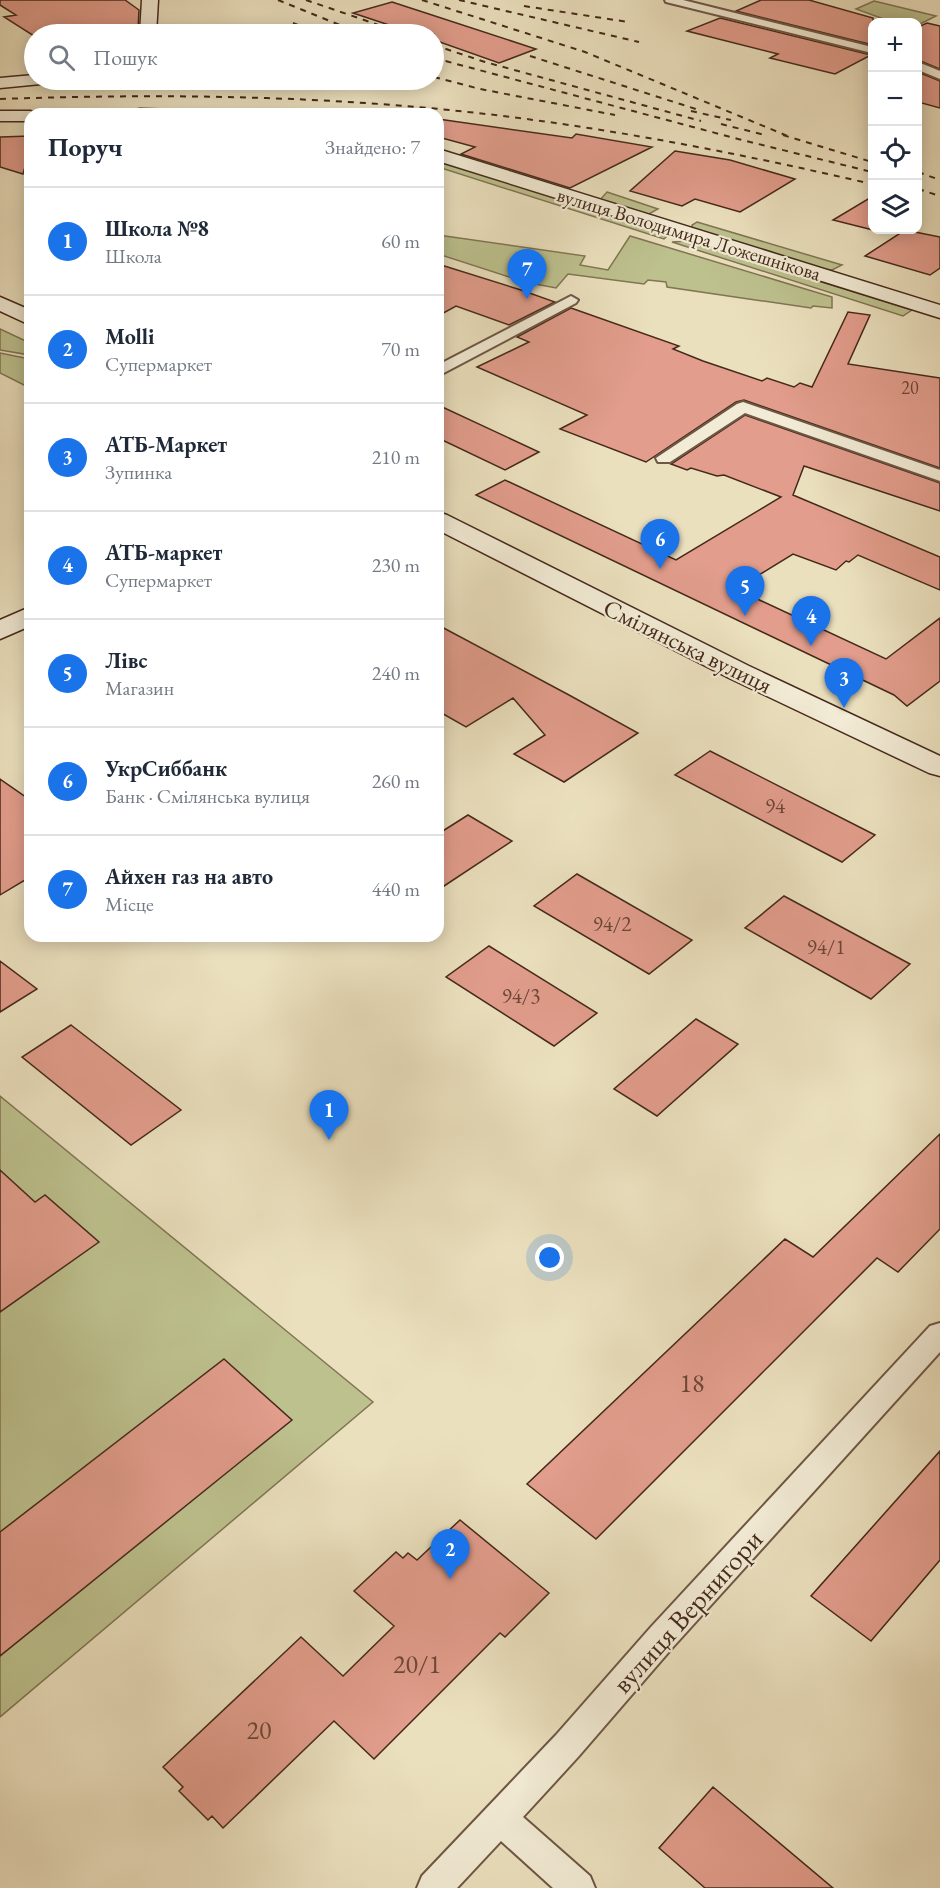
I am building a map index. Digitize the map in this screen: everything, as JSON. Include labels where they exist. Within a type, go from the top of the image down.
[{"type":"street","points":[[149,24],[150,0]]},
{"type":"street","points":[[670,0],[868,49]]},
{"type":"street","points":[[922,68],[940,75]]},
{"type":"street","points":[[0,83],[24,81]]},
{"type":"street","points":[[0,116],[24,116]]},
{"type":"street","name":"вулиця Володимира Ложешнікова","points":[[444,157],[940,312]]},
{"type":"street","points":[[444,368],[571,300]]},
{"type":"street","points":[[0,303],[24,315]]},
{"type":"street","points":[[664,458],[743,407],[940,476]]},
{"type":"street","name":"Смілянська вулиця","points":[[444,523],[729,667],[940,767]]},
{"type":"street","points":[[0,631],[24,618]]},
{"type":"street","name":"вулиця Вернигори","points":[[434,1888],[940,1334]]},
{"type":"street","points":[[500,1818],[578,1888]]},
{"type":"green space","points":[[874,1],[936,16],[922,23],[922,18],[881,18],[856,9]]},
{"type":"green space","points":[[444,163],[666,233],[667,236],[664,239],[444,169]]},
{"type":"green space","points":[[607,192],[658,209],[647,215],[600,200]]},
{"type":"green space","points":[[697,222],[842,265],[832,270],[822,269],[693,229],[692,225]]},
{"type":"green space","points":[[444,236],[585,256],[580,265],[608,270],[630,236],[832,297],[832,308],[813,306],[811,308],[667,287],[666,282],[648,280],[644,284],[568,274],[556,288],[525,282],[444,256]]},
{"type":"green space","points":[[688,241],[912,310],[903,316],[672,242]]},
{"type":"green space","points":[[0,329],[24,340],[24,354],[0,350]]},
{"type":"green space","points":[[0,353],[24,358],[24,385],[0,373]]},
{"type":"green space","points":[[0,1096],[373,1402],[0,1717]]},
{"type":"building","points":[[0,0],[125,0],[139,10],[138,24],[24,24],[24,30],[4,17],[16,15],[0,5]]},
{"type":"building","points":[[761,0],[809,0],[873,18],[868,18],[868,44],[736,11]]},
{"type":"building","points":[[392,2],[536,49],[499,63],[444,44],[444,24],[386,24],[353,13]]},
{"type":"building","points":[[720,18],[868,54],[868,57],[835,74],[770,58],[778,54],[687,31]]},
{"type":"building","points":[[927,23],[940,26],[940,69],[922,62],[922,25]]},
{"type":"building","points":[[922,74],[940,81],[940,108],[922,103]]},
{"type":"building","points":[[444,120],[572,138],[576,134],[652,147],[570,188],[461,154],[475,147],[444,139]]},
{"type":"building","points":[[24,136],[23,174],[0,167],[0,137]]},
{"type":"building","points":[[675,151],[730,160],[795,179],[740,212],[695,199],[682,206],[630,191]]},
{"type":"building","points":[[868,199],[868,229],[833,220]]},
{"type":"building","points":[[922,233],[940,237],[940,268],[930,275],[865,256],[899,234]]},
{"type":"building","points":[[444,266],[555,302],[509,325],[456,306],[444,313]]},
{"type":"building","points":[[571,308],[679,346],[673,349],[703,361],[762,381],[767,378],[794,387],[800,383],[812,387],[848,312],[870,315],[848,364],[940,378],[940,468],[744,400],[736,402],[646,462],[560,429],[587,415],[477,367],[529,342],[517,337]]},
{"type":"building","points":[[444,408],[539,452],[505,470],[444,441]]},
{"type":"building","points":[[745,415],[940,483],[940,511],[804,466],[793,495],[940,557],[940,590],[858,555],[849,562],[846,561],[836,570],[793,554],[736,589],[886,659],[940,618],[940,681],[907,706],[894,695],[476,495],[505,480],[676,560],[781,497],[724,475],[717,476],[691,468],[687,470],[671,464]]},
{"type":"building","points":[[444,628],[638,733],[564,782],[514,754],[545,735],[513,698],[466,727],[444,714]]},
{"type":"building","points":[[710,751],[875,835],[842,862],[675,775]]},
{"type":"building","points":[[0,779],[24,796],[24,881],[0,895]]},
{"type":"building","points":[[468,815],[512,841],[444,886],[444,830]]},
{"type":"building","points":[[577,874],[692,940],[649,974],[534,906]]},
{"type":"building","points":[[784,896],[910,964],[871,999],[745,928]]},
{"type":"building","points":[[489,946],[597,1013],[554,1046],[446,977]]},
{"type":"building","points":[[0,961],[37,989],[0,1012]]},
{"type":"building","points":[[696,1019],[738,1044],[657,1116],[614,1089]]},
{"type":"building","points":[[71,1025],[181,1110],[131,1145],[22,1057]]},
{"type":"building","points":[[940,1134],[940,1229],[898,1272],[877,1258],[596,1539],[527,1484],[785,1239],[813,1257]]},
{"type":"building","points":[[0,1170],[35,1202],[45,1195],[99,1242],[0,1312]]},
{"type":"building","points":[[224,1359],[292,1420],[0,1656],[0,1532]]},
{"type":"building","points":[[940,1451],[940,1560],[871,1641],[811,1596]]},
{"type":"building","points":[[460,1520],[549,1593],[505,1637],[500,1633],[374,1759],[334,1721],[223,1828],[212,1816],[208,1820],[179,1791],[183,1787],[163,1767],[301,1637],[343,1676],[394,1626],[354,1591],[396,1552],[403,1558],[408,1553],[417,1560]]},
{"type":"building","points":[[713,1787],[833,1888],[705,1888],[659,1848]]},
{"type":"railway","points":[[278,0],[337,24]]},
{"type":"railway","points":[[306,0],[376,24]]},
{"type":"railway","points":[[422,0],[585,52],[790,137]]},
{"type":"railway","points":[[459,0],[639,42]]},
{"type":"railway","points":[[524,6],[628,22]]},
{"type":"railway","points":[[444,48],[485,62],[701,121]]},
{"type":"railway","points":[[530,56],[699,110]]},
{"type":"railway","points":[[444,61],[868,171]]},
{"type":"railway","points":[[444,80],[480,89],[615,115]]},
{"type":"railway","points":[[0,99],[110,96],[275,98],[428,108]]},
{"type":"railway","points":[[444,110],[548,122],[657,139],[868,183]]},
{"type":"railway","points":[[691,111],[731,120]]},
{"type":"railway","points":[[721,124],[765,135]]},
{"type":"railway","points":[[783,135],[868,161]]},
{"type":"railway","points":[[922,173],[940,180]]},
{"type":"railway","points":[[922,190],[940,196]]},
{"type":"place","name":"Айхен газ на авто","points":[[527,299]]},
{"type":"place","name":"УкрСиббанк","points":[[660,569]]},
{"type":"place","name":"Лівс","points":[[745,616]]},
{"type":"place","name":"АТБ-маркет","points":[[811,646]]},
{"type":"place","name":"АТБ-Маркет","points":[[844,708]]},
{"type":"place","name":"Школа №8","points":[[329,1140]]},
{"type":"place","name":"Molli","points":[[450,1579]]}]
